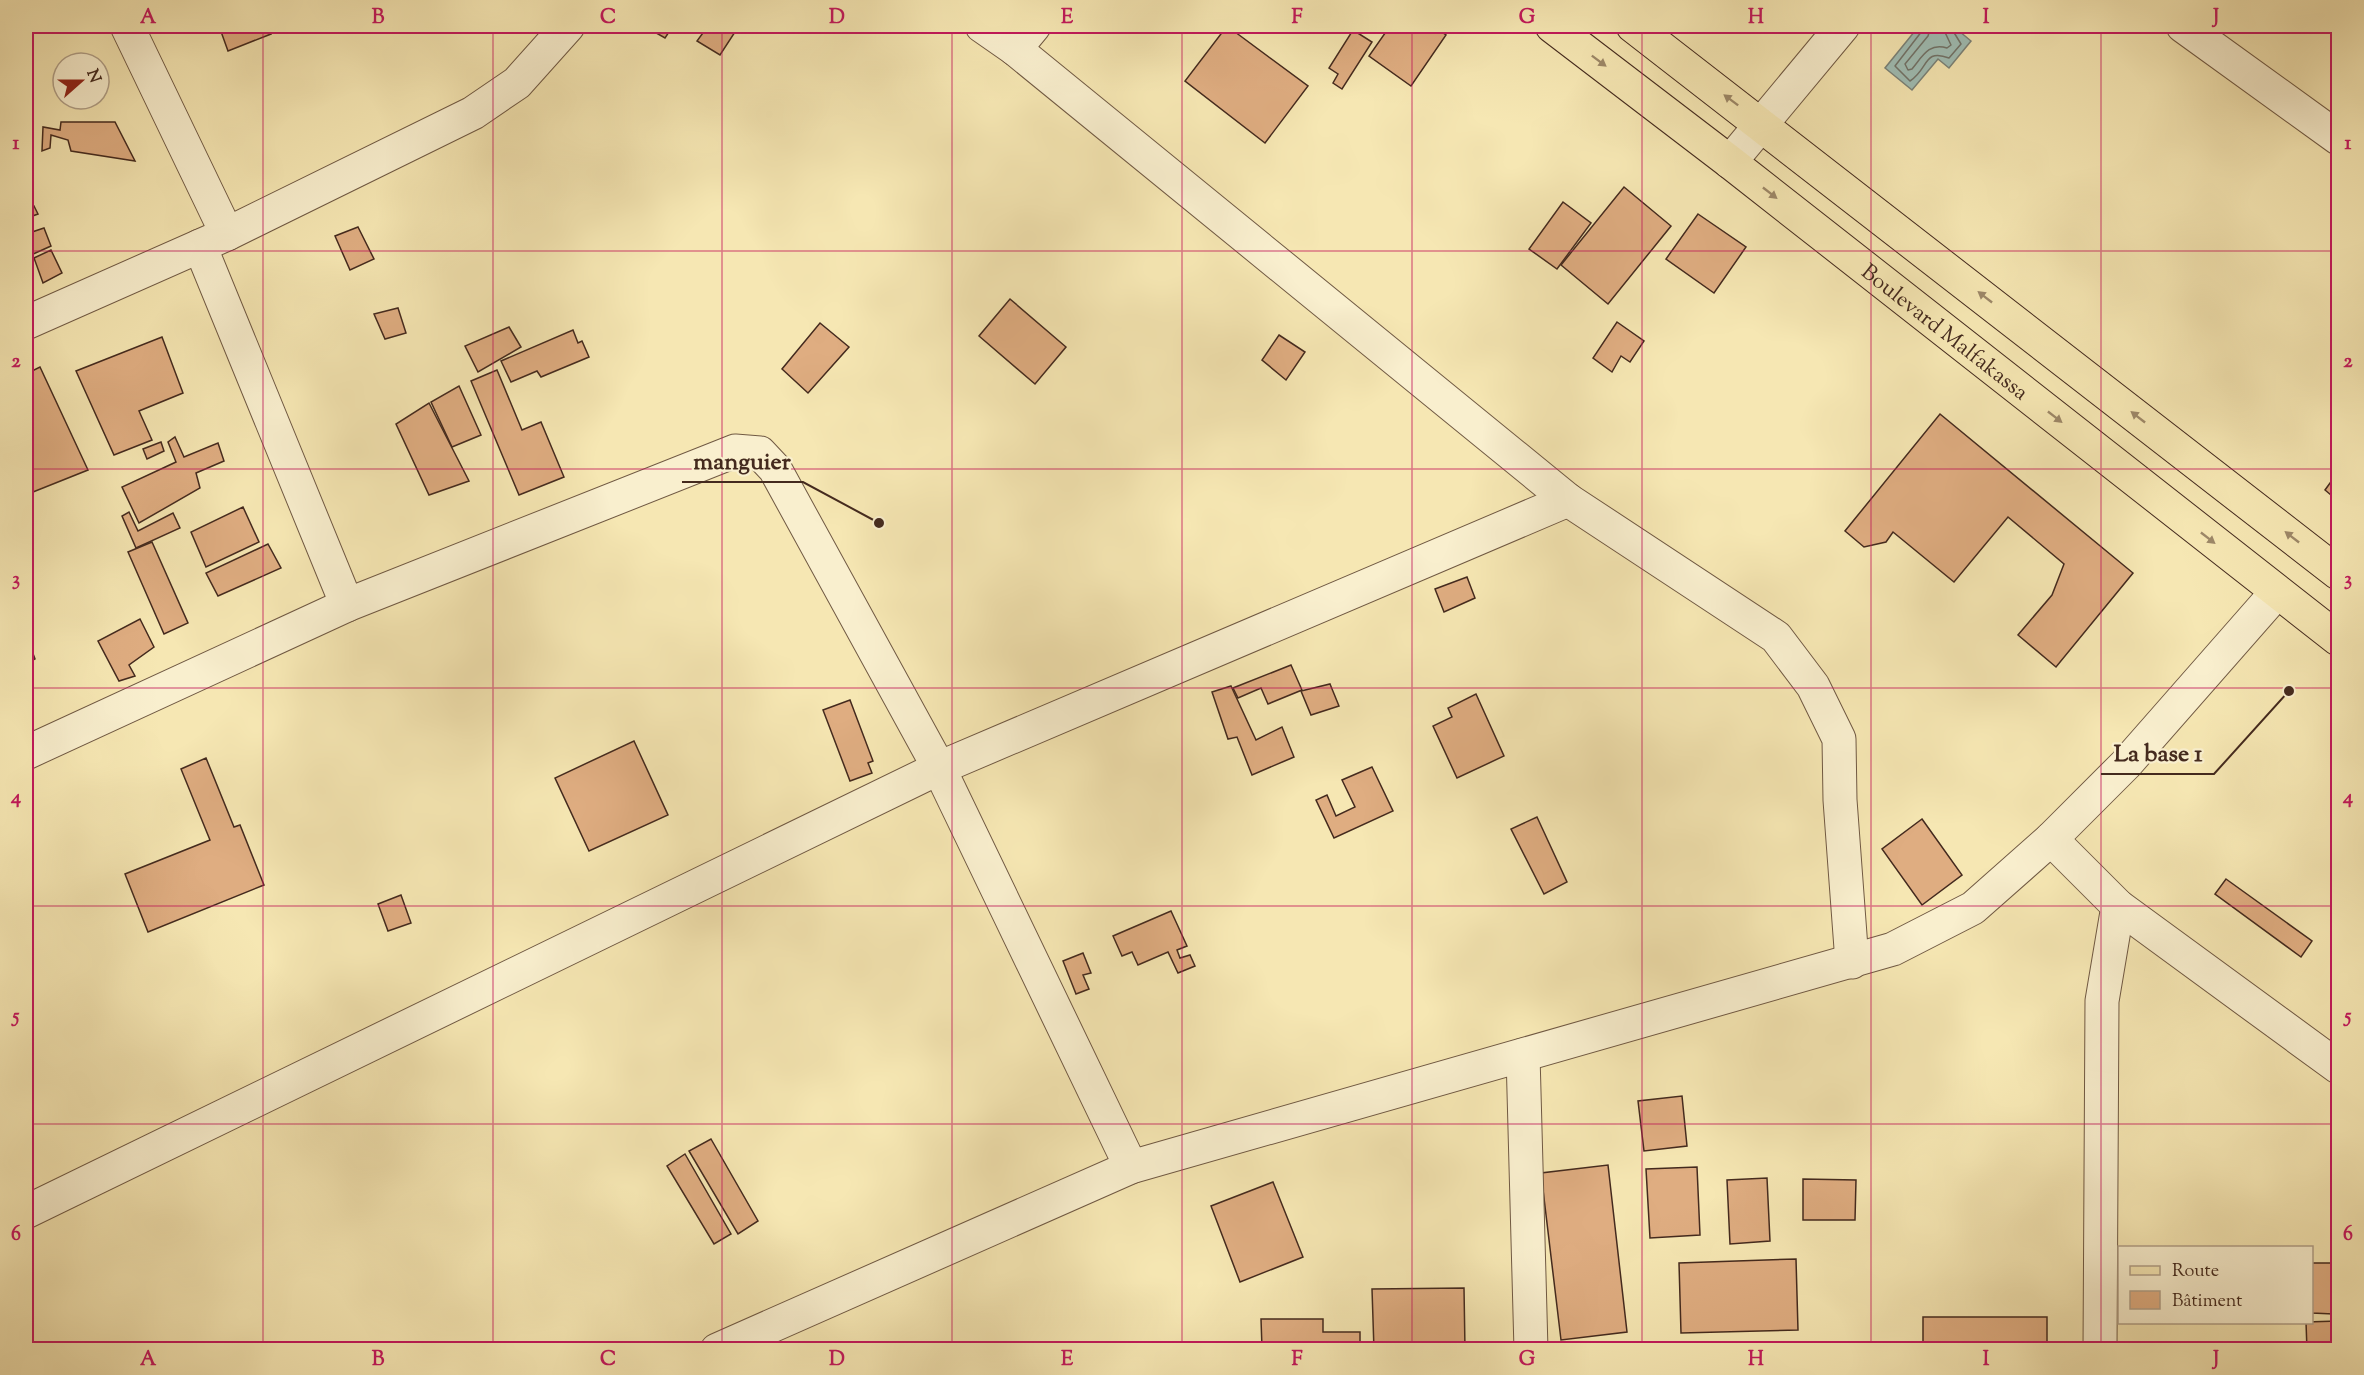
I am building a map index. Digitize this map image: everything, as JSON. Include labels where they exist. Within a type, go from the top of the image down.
[{"type":"main road","name":"Boulevard Malfakassa","points":[[1552,26],[1730,162],[2338,639]]},
{"type":"main road","points":[[1633,26],[2338,573]]},
{"type":"street","points":[[127,26],[213,240],[347,604]]},
{"type":"street","points":[[26,323],[213,240],[488,104],[517,83],[568,26]]},
{"type":"street","points":[[982,26],[1024,37],[1568,500],[1776,638],[1813,686],[1839,739],[1840,800],[1852,962]]},
{"type":"street","points":[[1730,162],[1843,26]]},
{"type":"street","points":[[2183,26],[2338,138]]},
{"type":"street","points":[[26,753],[347,604],[735,451],[760,453],[775,469],[939,768],[1131,1167]]},
{"type":"street","points":[[26,1212],[939,768],[1568,500]]},
{"type":"street","points":[[717,1350],[1131,1167],[1893,949],[1973,908],[2051,839],[2126,764],[2277,592]]},
{"type":"street","points":[[2051,839],[2118,906],[2338,1067]]},
{"type":"street","points":[[2100,1350],[2102,1001],[2118,906]]},
{"type":"street","points":[[1523,1055],[1531,1350]]},
{"type":"water","points":[[1919,26],[1953,26],[1971,41],[1949,68],[1938,59],[1912,90],[1885,68]]},
{"type":"building","points":[[219,26],[267,26],[271,34],[228,51]]},
{"type":"building","points":[[644,26],[673,26],[665,38]]},
{"type":"building","points":[[708,26],[726,26],[735,32],[720,55],[697,41]]},
{"type":"building","points":[[1227,26],[1308,86],[1265,143],[1185,81]]},
{"type":"building","points":[[1390,26],[1433,26],[1446,35],[1411,86],[1369,56]]},
{"type":"building","points":[[1353,30],[1372,42],[1342,89],[1333,83],[1338,74],[1329,68]]},
{"type":"building","points":[[61,122],[115,122],[135,161],[71,151],[68,140],[51,135],[50,148],[42,151],[43,127],[60,130]]},
{"type":"building","points":[[1624,187],[1671,226],[1608,304],[1561,265]]},
{"type":"building","points":[[1563,202],[1591,223],[1557,269],[1529,249]]},
{"type":"building","points":[[34,206],[38,214],[27,218],[32,232],[44,228],[51,246],[31,255],[26,243],[26,210]]},
{"type":"building","points":[[1698,214],[1746,247],[1714,293],[1666,259]]},
{"type":"building","points":[[358,227],[374,259],[350,270],[335,236]]},
{"type":"building","points":[[51,250],[62,273],[43,283],[34,258]]},
{"type":"building","points":[[1010,299],[1066,347],[1035,384],[979,336]]},
{"type":"building","points":[[398,308],[406,333],[385,339],[374,314]]},
{"type":"building","points":[[1617,322],[1644,341],[1630,362],[1621,356],[1612,372],[1593,358]]},
{"type":"building","points":[[820,323],[849,347],[808,393],[782,369]]},
{"type":"building","points":[[509,327],[521,347],[478,372],[465,346]]},
{"type":"building","points":[[573,330],[578,343],[582,341],[589,357],[541,377],[537,371],[511,382],[501,361]]},
{"type":"building","points":[[1279,335],[1305,352],[1286,380],[1262,360]]},
{"type":"building","points":[[162,337],[183,393],[139,411],[152,440],[114,455],[76,371]]},
{"type":"building","points":[[40,367],[88,470],[28,494],[26,489],[26,374]]},
{"type":"building","points":[[497,370],[522,430],[541,422],[564,477],[519,495],[471,381]]},
{"type":"building","points":[[459,386],[481,435],[452,447],[431,402]]},
{"type":"building","points":[[429,403],[469,481],[429,495],[396,424]]},
{"type":"building","points":[[1940,414],[2133,573],[2056,667],[2018,635],[2052,595],[2064,564],[2008,517],[1954,582],[1893,532],[1886,542],[1864,547],[1845,531]]},
{"type":"building","points":[[175,437],[184,457],[218,443],[224,461],[196,473],[200,488],[139,523],[122,487],[176,462],[168,442]]},
{"type":"building","points":[[161,442],[164,451],[147,459],[143,449]]},
{"type":"building","points":[[2338,472],[2338,501],[2325,490]]},
{"type":"building","points":[[243,507],[259,542],[206,567],[191,532]]},
{"type":"building","points":[[129,512],[138,531],[173,513],[180,528],[136,548],[122,516]]},
{"type":"building","points":[[152,542],[188,623],[164,634],[128,552]]},
{"type":"building","points":[[268,544],[281,568],[218,596],[206,573]]},
{"type":"building","points":[[1467,577],[1475,598],[1444,612],[1435,589]]},
{"type":"building","points":[[140,619],[154,647],[129,665],[135,676],[119,681],[98,641]]},
{"type":"building","points":[[26,635],[35,659],[26,664]]},
{"type":"building","points":[[1291,665],[1302,690],[1268,704],[1261,688],[1238,698],[1233,688]]},
{"type":"building","points":[[1330,684],[1339,706],[1311,715],[1301,691]]},
{"type":"building","points":[[1231,686],[1256,740],[1282,727],[1294,757],[1252,775],[1237,737],[1228,739],[1212,692]]},
{"type":"building","points":[[1476,694],[1504,756],[1457,778],[1433,726],[1452,717],[1448,708]]},
{"type":"building","points":[[850,700],[873,761],[868,763],[872,773],[850,781],[823,710]]},
{"type":"building","points":[[634,741],[668,815],[589,851],[555,778]]},
{"type":"building","points":[[206,758],[234,827],[240,825],[264,885],[148,932],[125,874],[210,840],[181,769]]},
{"type":"building","points":[[1372,767],[1393,811],[1334,838],[1316,800],[1327,795],[1336,816],[1355,807],[1342,780]]},
{"type":"building","points":[[1537,817],[1567,882],[1544,894],[1511,829]]},
{"type":"building","points":[[1922,819],[1962,875],[1922,905],[1882,849]]},
{"type":"building","points":[[2226,879],[2312,941],[2301,957],[2215,894]]},
{"type":"building","points":[[401,895],[411,923],[388,931],[378,904]]},
{"type":"building","points":[[1171,911],[1187,946],[1177,950],[1180,958],[1190,955],[1195,966],[1178,973],[1168,952],[1138,965],[1132,952],[1122,956],[1113,936]]},
{"type":"building","points":[[1083,953],[1091,973],[1083,975],[1089,989],[1076,994],[1063,961]]},
{"type":"building","points":[[1682,1096],[1687,1146],[1644,1151],[1638,1101]]},
{"type":"building","points":[[711,1139],[758,1221],[738,1234],[689,1151]]},
{"type":"building","points":[[685,1154],[731,1234],[714,1244],[667,1166]]},
{"type":"building","points":[[1608,1165],[1627,1332],[1561,1340],[1541,1173]]},
{"type":"building","points":[[1697,1167],[1700,1235],[1650,1238],[1646,1169]]},
{"type":"building","points":[[1767,1178],[1770,1241],[1730,1244],[1727,1180]]},
{"type":"building","points":[[1803,1179],[1856,1180],[1855,1220],[1803,1220]]},
{"type":"building","points":[[1273,1182],[1303,1257],[1240,1282],[1211,1206]]},
{"type":"building","points":[[1796,1259],[1798,1330],[1681,1333],[1679,1263]]},
{"type":"building","points":[[2313,1263],[2333,1263],[2333,1314],[2313,1313]]},
{"type":"building","points":[[1464,1288],[1465,1350],[1374,1350],[1372,1289]]},
{"type":"building","points":[[1923,1317],[2047,1317],[2047,1350],[1923,1350]]},
{"type":"building","points":[[1261,1319],[1323,1319],[1323,1332],[1360,1332],[1360,1350],[1245,1350],[1262,1348]]},
{"type":"building","points":[[2338,1321],[2338,1350],[2307,1350],[2306,1324],[2313,1324],[2313,1322]]},
{"type":"place","name":"manguier","points":[[879,523]]},
{"type":"place","name":"La base 1","points":[[2289,691]]}]
